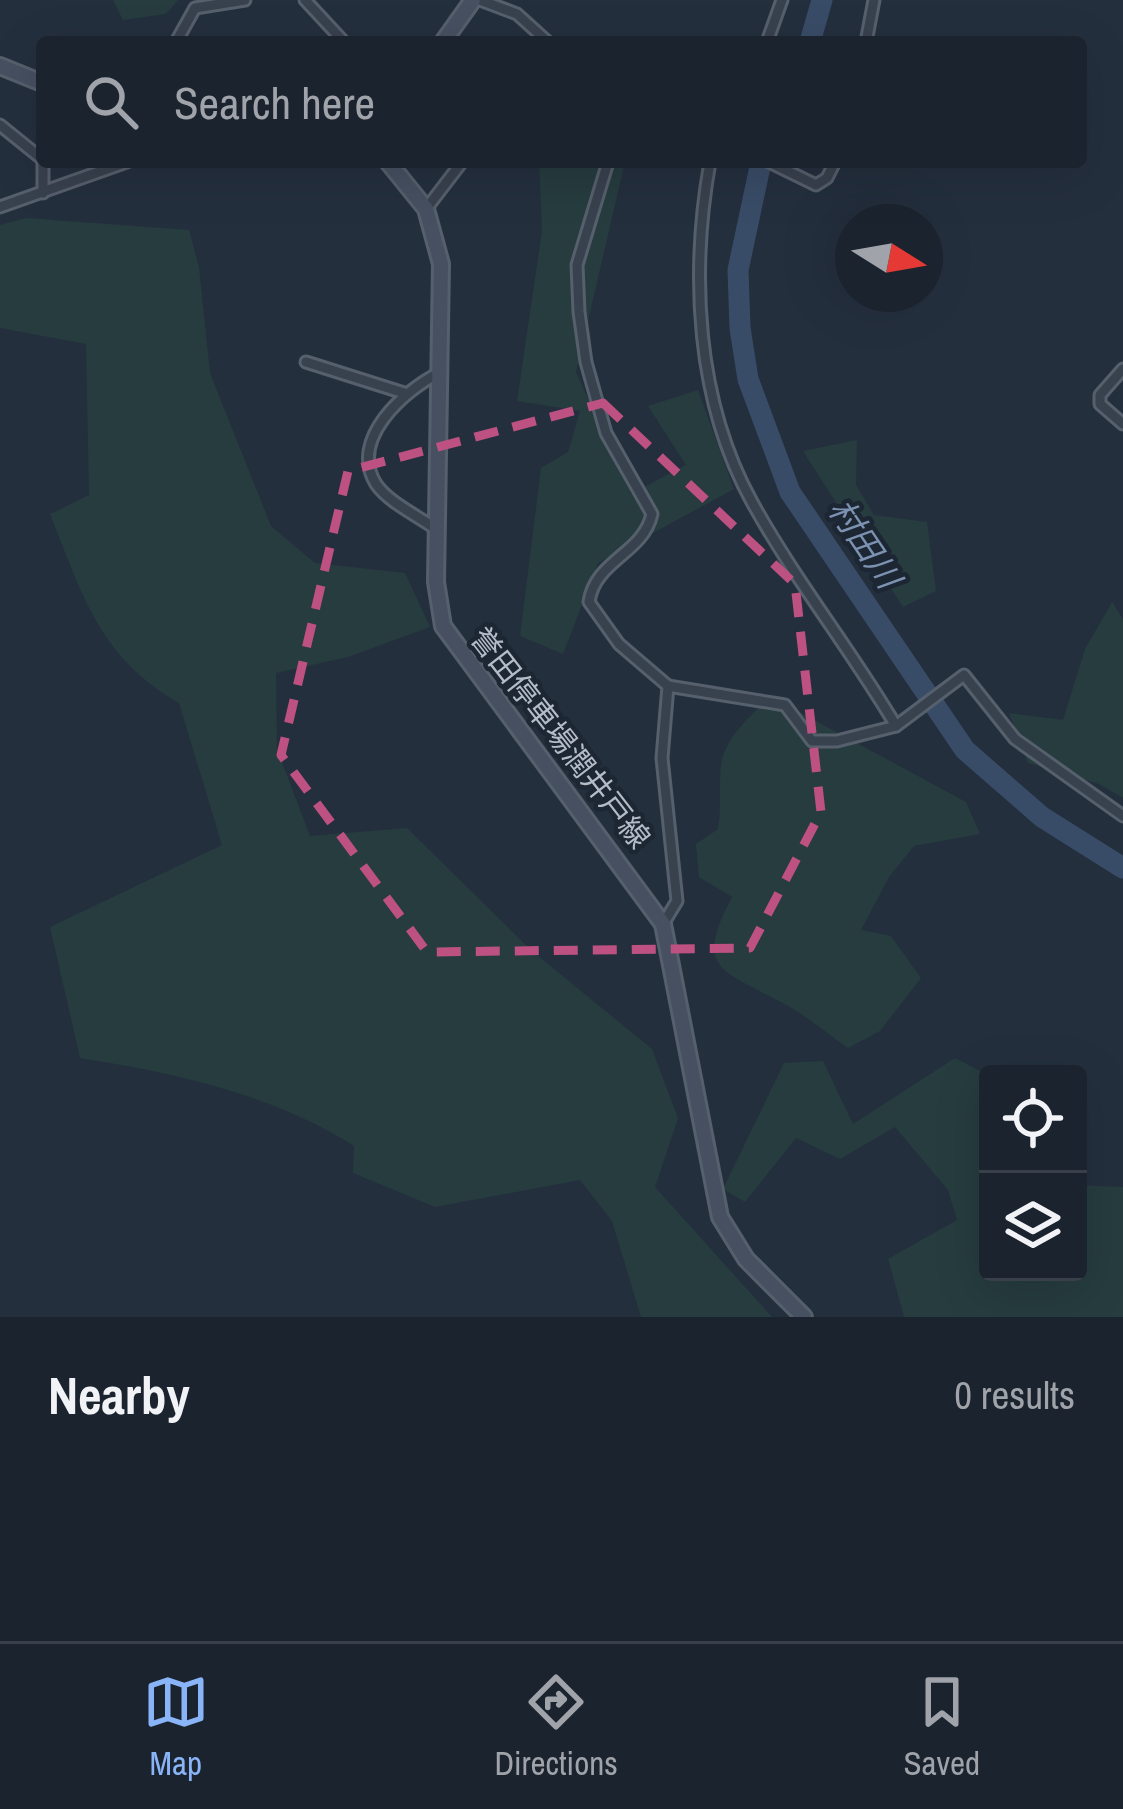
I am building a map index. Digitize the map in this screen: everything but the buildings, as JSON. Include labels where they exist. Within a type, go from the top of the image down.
[{"type":"main road","points":[[448,36],[477,0]]},
{"type":"main road","points":[[0,66],[36,81]]},
{"type":"main road","name":"誉田停車場潤井戸線","points":[[393,168],[426,209],[441,264],[439,613],[449,640],[664,924],[720,1217],[746,1259],[804,1317]]},
{"type":"street","points":[[179,36],[195,8],[245,0]]},
{"type":"street","points":[[305,0],[338,36]]},
{"type":"street","points":[[477,0],[517,14],[541,36]]},
{"type":"street","points":[[769,36],[782,0]]},
{"type":"street","points":[[867,36],[874,0]]},
{"type":"street","points":[[0,125],[36,155]]},
{"type":"street","points":[[42,168],[43,193]]},
{"type":"street","points":[[0,207],[111,168]]},
{"type":"street","points":[[426,209],[457,168]]},
{"type":"street","points":[[606,168],[578,265],[584,346],[606,433],[652,514],[644,535],[596,578],[589,602],[619,644],[668,686],[785,705],[808,737],[824,743],[896,726],[964,676],[1015,739],[1123,816]]},
{"type":"street","points":[[709,168],[698,284],[709,375],[730,447],[749,498],[896,726]]},
{"type":"street","points":[[783,168],[815,185],[832,168]]},
{"type":"street","points":[[306,362],[404,393]]},
{"type":"street","points":[[1123,369],[1100,395],[1100,404],[1123,424]]},
{"type":"street","points":[[436,529],[387,495],[372,473],[379,428],[404,393],[439,374]]},
{"type":"street","points":[[664,924],[677,901],[662,758],[668,686]]},
{"type":"highlighted area","points":[[603,403],[795,584],[821,812],[750,948],[427,952],[281,755],[348,471]]},
{"type":"green space","points":[[113,0],[178,0],[166,14],[123,20]]},
{"type":"green space","points":[[539,168],[624,168],[576,372],[631,494],[686,465],[648,406],[698,390],[734,489],[598,563],[563,654],[520,636],[541,468],[568,452],[580,411],[517,401],[542,231]]},
{"type":"green space","points":[[26,218],[189,230],[199,267],[210,373],[271,526],[315,563],[405,573],[430,627],[348,657],[276,673],[277,749],[310,836],[407,828],[532,951],[652,1049],[678,1118],[655,1187],[772,1317],[641,1317],[612,1221],[580,1180],[435,1207],[353,1173],[354,1146],[290,1112],[187,1079],[80,1058],[50,927],[222,845],[179,703],[130,666],[112,645],[84,598],[50,514],[89,495],[86,344],[0,328],[0,225]]},
{"type":"green space","points":[[857,440],[856,485],[874,515],[927,522],[936,591],[903,607],[803,451]]},
{"type":"green space","points":[[1112,602],[1123,619],[1123,798],[1099,784],[1028,763],[1009,713],[1063,720],[1085,649]]},
{"type":"green space","points":[[770,696],[966,802],[980,834],[914,846],[889,877],[861,930],[891,936],[921,978],[880,1031],[848,1048],[795,1010],[727,972],[714,952],[732,897],[699,877],[696,844],[718,829],[725,751]]},
{"type":"green space","points":[[955,1058],[979,1070],[979,1281],[1087,1281],[1087,1185],[1123,1187],[1123,1317],[904,1317],[888,1259],[957,1220],[948,1190],[895,1127],[840,1159],[796,1138],[745,1202],[723,1189],[784,1063],[823,1061],[853,1124]]},
{"type":"waterway","name":"村田川","points":[[812,36],[822,0]]},
{"type":"waterway","name":"村田川","points":[[760,168],[738,270],[740,328],[748,379],[790,492],[965,750],[1042,817],[1123,868]]}]
